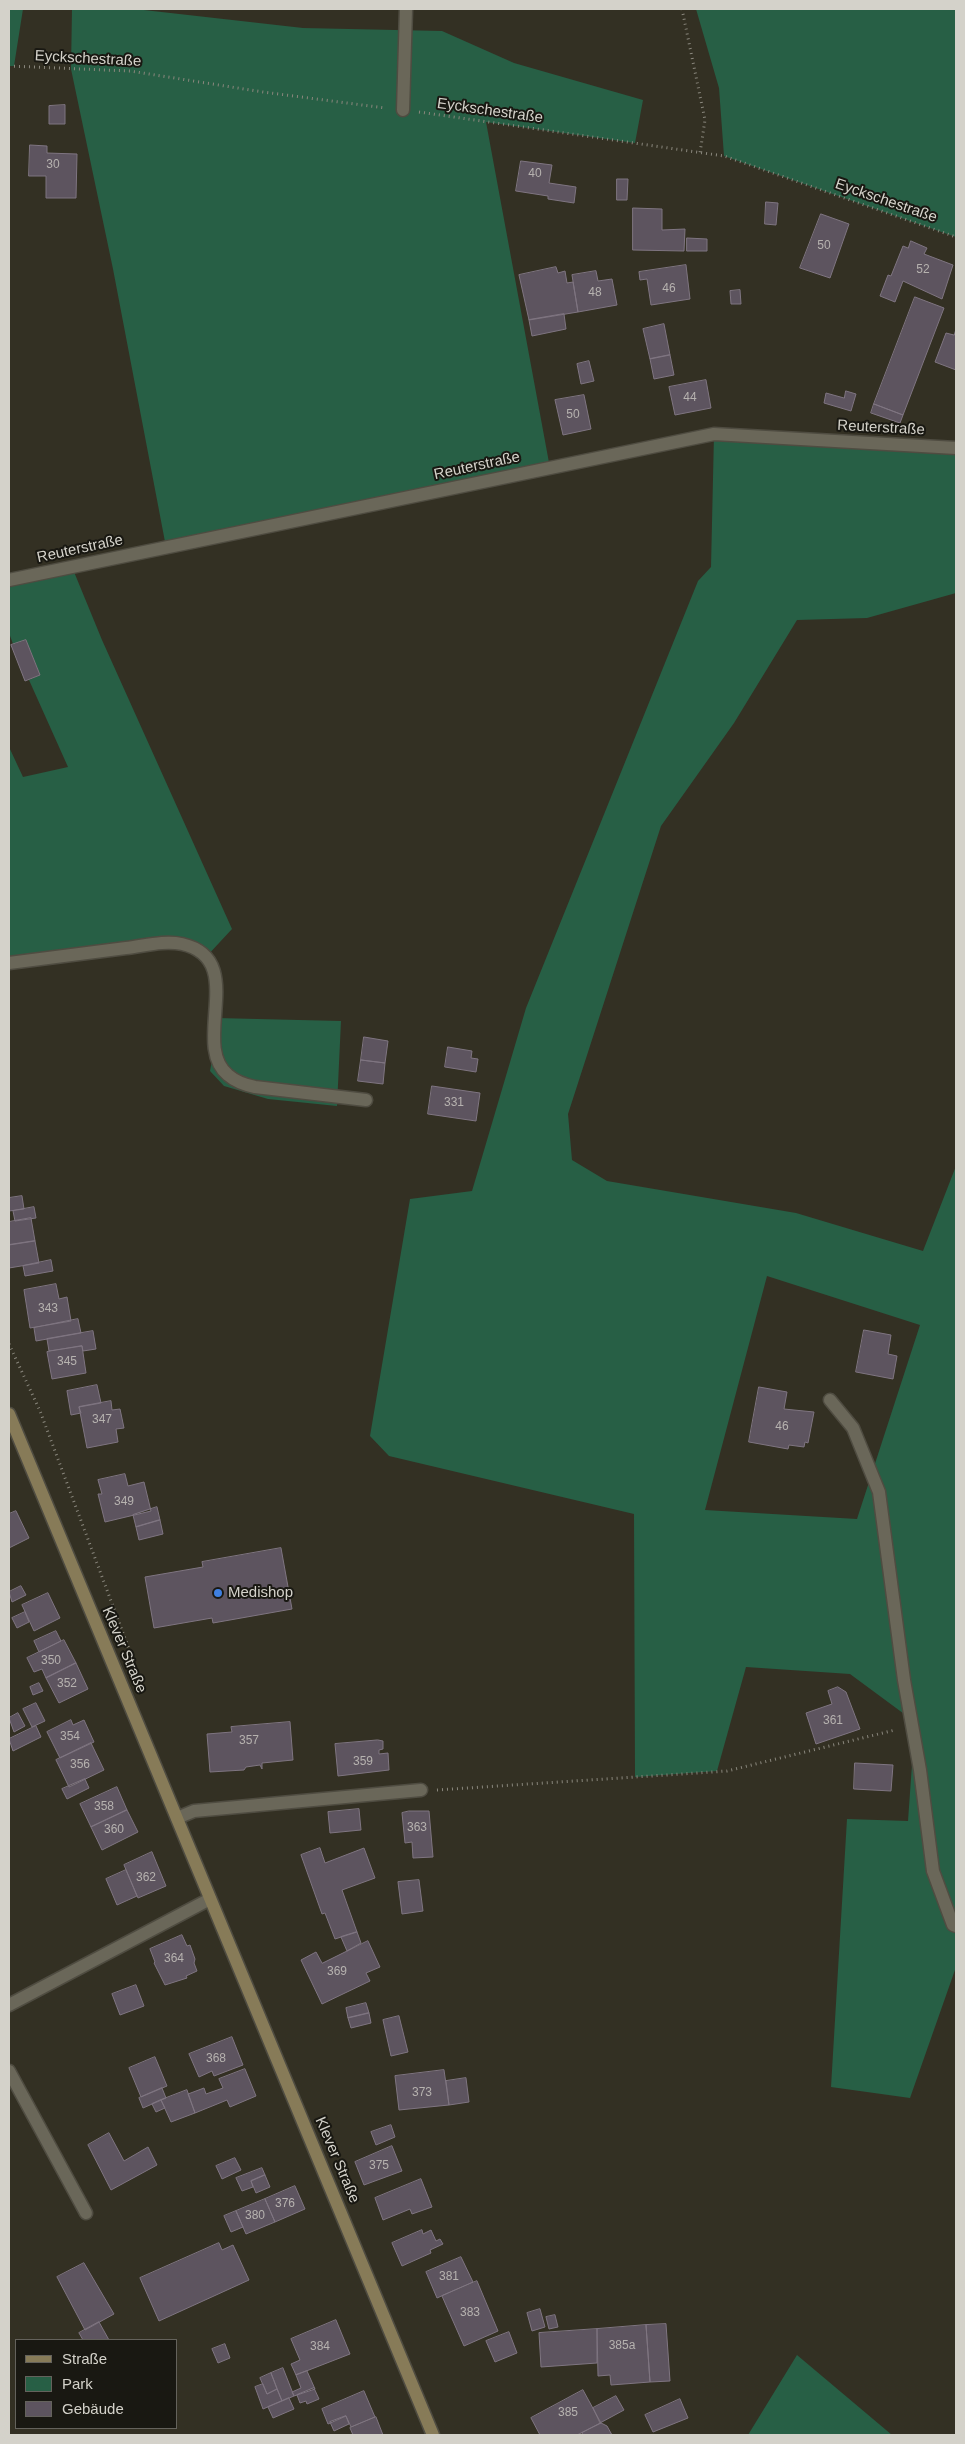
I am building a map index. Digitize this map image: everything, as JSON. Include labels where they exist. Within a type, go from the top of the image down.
[{"type":"street","points":[[403,110],[406,9]]},
{"type":"street","name":"Reuterstraße","points":[[9,580],[714,434],[956,448]]},
{"type":"street","points":[[9,963],[163,942],[180,943],[196,948],[206,957],[215,973],[217,989],[214,1049],[219,1064],[226,1074],[240,1083],[255,1088],[366,1100]]},
{"type":"street","points":[[830,1400],[853,1428],[879,1492],[933,1871],[953,1925],[956,1926]]},
{"type":"street","name":"Klever Straße","points":[[9,1414],[433,2435]]},
{"type":"street","points":[[177,1818],[194,1810],[422,1790]]},
{"type":"street","points":[[9,2005],[210,1899]]},
{"type":"street","points":[[9,2071],[86,2213]]},
{"type":"path","points":[[682,9],[705,120],[700,153]]},
{"type":"path","name":"Eyckschestraße","points":[[9,66],[130,71],[263,92],[724,156],[956,237]]},
{"type":"path","points":[[9,1344],[40,1411],[136,1668]]},
{"type":"path","points":[[422,1790],[727,1771],[912,1726]]},
{"type":"green space","points":[[9,9],[23,9],[14,66],[9,66]]},
{"type":"green space","points":[[72,9],[135,9],[303,28],[442,31],[514,63],[643,100],[635,143],[486,122],[550,468],[166,547],[113,269],[71,69]]},
{"type":"green space","points":[[696,9],[956,9],[956,237],[724,156],[719,88]]},
{"type":"green space","points":[[714,434],[956,448],[956,593],[867,618],[797,620],[734,723],[661,826],[568,1114],[572,1160],[607,1181],[796,1213],[923,1251],[956,1166],[956,1967],[910,2098],[831,2087],[847,1819],[908,1821],[915,1722],[850,1674],[746,1667],[717,1771],[635,1777],[634,1514],[389,1456],[370,1436],[410,1199],[472,1191],[526,1008],[698,581],[711,567]],"holes":[[[767,1276],[920,1325],[857,1519],[705,1510]]]},
{"type":"green space","points":[[72,567],[102,640],[232,929],[206,957],[180,943],[9,964],[9,747],[23,777],[68,767],[29,680],[40,675],[26,640],[13,644],[9,633],[9,580]]},
{"type":"green space","points":[[216,1018],[341,1021],[337,1106],[268,1099],[224,1086],[210,1071]]},
{"type":"green space","points":[[797,2355],[892,2435],[748,2435]]},
{"type":"building","points":[[65,105],[65,124],[49,124],[49,106]]},
{"type":"building","points":[[30,145],[47,146],[47,153],[77,154],[76,198],[46,198],[46,176],[29,176]]},
{"type":"building","points":[[521,161],[552,165],[549,183],[576,187],[574,203],[548,199],[548,196],[516,191]]},
{"type":"building","points":[[617,179],[628,179],[627,200],[617,200]]},
{"type":"building","points":[[766,202],[778,203],[776,225],[765,224]]},
{"type":"building","points":[[633,208],[662,209],[662,230],[685,229],[684,251],[633,250]]},
{"type":"building","points":[[821,214],[849,224],[830,278],[800,268]]},
{"type":"building","points":[[687,238],[707,239],[707,251],[687,251]]},
{"type":"building","points":[[911,241],[927,248],[924,254],[953,265],[942,299],[903,281],[895,302],[880,296],[888,275],[891,276],[903,246],[908,248]]},
{"type":"building","points":[[686,265],[690,299],[651,305],[647,279],[640,280],[639,272]]},
{"type":"building","points":[[556,267],[558,273],[565,271],[567,283],[573,282],[578,312],[529,320],[519,275]]},
{"type":"building","points":[[596,271],[598,281],[612,279],[617,305],[578,312],[572,275]]},
{"type":"building","points":[[740,290],[741,304],[731,304],[730,291]]},
{"type":"building","points":[[915,297],[944,308],[903,415],[874,404]]},
{"type":"building","points":[[564,314],[566,329],[532,336],[529,320]]},
{"type":"building","points":[[664,324],[670,355],[650,359],[643,329]]},
{"type":"building","points":[[956,329],[956,370],[935,362],[946,333],[954,335]]},
{"type":"building","points":[[670,355],[674,375],[654,379],[650,359]]},
{"type":"building","points":[[589,361],[594,381],[581,384],[577,364]]},
{"type":"building","points":[[706,380],[711,408],[675,415],[669,387]]},
{"type":"building","points":[[846,391],[856,394],[851,411],[824,403],[826,393],[844,398]]},
{"type":"building","points":[[584,395],[591,429],[563,435],[555,400]]},
{"type":"building","points":[[874,404],[903,415],[900,423],[871,413]]},
{"type":"building","points":[[26,640],[40,675],[25,681],[11,645]]},
{"type":"building","points":[[364,1037],[388,1041],[385,1063],[361,1060]]},
{"type":"building","points":[[448,1047],[472,1051],[471,1058],[478,1059],[476,1072],[445,1067]]},
{"type":"building","points":[[361,1060],[385,1063],[383,1084],[358,1081]]},
{"type":"building","points":[[432,1086],[480,1093],[476,1121],[428,1114]]},
{"type":"building","points":[[22,1196],[24,1209],[9,1211],[9,1198]]},
{"type":"building","points":[[34,1207],[36,1218],[15,1221],[13,1211]]},
{"type":"building","points":[[31,1218],[35,1241],[9,1245],[9,1222]]},
{"type":"building","points":[[35,1241],[39,1263],[9,1268],[9,1245]]},
{"type":"building","points":[[51,1260],[53,1271],[25,1276],[23,1266]]},
{"type":"building","points":[[56,1284],[59,1299],[67,1297],[71,1321],[30,1328],[24,1290]]},
{"type":"building","points":[[78,1319],[81,1333],[36,1341],[34,1328]]},
{"type":"building","points":[[864,1330],[891,1335],[888,1354],[897,1356],[893,1379],[856,1372]]},
{"type":"building","points":[[93,1331],[96,1349],[83,1351],[82,1346],[49,1351],[47,1339]]},
{"type":"building","points":[[82,1346],[86,1373],[52,1379],[47,1352]]},
{"type":"building","points":[[97,1385],[101,1403],[79,1407],[81,1413],[71,1415],[67,1391]]},
{"type":"building","points":[[759,1387],[787,1392],[784,1409],[814,1412],[808,1443],[805,1442],[804,1447],[789,1445],[788,1449],[749,1442]]},
{"type":"building","points":[[111,1401],[112,1410],[120,1409],[124,1428],[116,1429],[118,1442],[87,1448],[79,1407]]},
{"type":"building","points":[[125,1474],[128,1486],[144,1482],[151,1511],[105,1522],[98,1494],[102,1494],[98,1480]]},
{"type":"building","points":[[157,1507],[160,1520],[136,1527],[133,1515]]},
{"type":"building","points":[[16,1511],[29,1538],[9,1548],[9,1514]]},
{"type":"building","points":[[160,1520],[163,1534],[139,1540],[136,1527]]},
{"type":"building","name":"Medishop","points":[[281,1548],[292,1609],[213,1623],[212,1618],[154,1628],[145,1577],[203,1567],[202,1562]]},
{"type":"building","points":[[21,1586],[26,1595],[12,1602],[9,1592]]},
{"type":"building","points":[[48,1593],[60,1618],[34,1631],[22,1605]]},
{"type":"building","points":[[25,1612],[29,1622],[17,1628],[12,1618]]},
{"type":"building","points":[[56,1631],[61,1641],[39,1652],[34,1641]]},
{"type":"building","points":[[64,1640],[76,1663],[46,1678],[42,1669],[34,1672],[27,1658]]},
{"type":"building","points":[[76,1663],[88,1689],[59,1703],[46,1678]]},
{"type":"building","points":[[39,1683],[43,1691],[33,1695],[30,1687]]},
{"type":"building","points":[[838,1687],[846,1692],[860,1729],[816,1744],[806,1713],[832,1704],[828,1691]]},
{"type":"building","points":[[36,1703],[45,1721],[32,1727],[23,1709]]},
{"type":"building","points":[[18,1713],[25,1726],[14,1732],[9,1718]]},
{"type":"building","points":[[71,1720],[73,1725],[84,1720],[94,1742],[60,1758],[47,1732]]},
{"type":"building","points":[[290,1722],[293,1760],[262,1763],[262,1769],[260,1765],[246,1767],[244,1770],[210,1772],[207,1734],[232,1732],[231,1727]]},
{"type":"building","points":[[36,1726],[41,1737],[13,1751],[9,1739]]},
{"type":"building","points":[[383,1741],[383,1749],[379,1750],[379,1754],[388,1753],[389,1770],[338,1776],[335,1744]]},
{"type":"building","points":[[91,1743],[104,1770],[69,1787],[56,1760]]},
{"type":"building","points":[[855,1763],[893,1765],[891,1791],[854,1789]]},
{"type":"building","points":[[85,1779],[89,1788],[67,1799],[62,1789]]},
{"type":"building","points":[[117,1787],[127,1810],[91,1827],[80,1804]]},
{"type":"building","points":[[359,1809],[361,1830],[330,1833],[328,1812]]},
{"type":"building","points":[[127,1810],[138,1832],[102,1850],[91,1827]]},
{"type":"building","points":[[429,1811],[433,1857],[413,1858],[412,1842],[405,1843],[402,1813]]},
{"type":"building","points":[[320,1848],[325,1863],[364,1848],[375,1878],[342,1890],[357,1932],[335,1939],[325,1913],[322,1914],[301,1855]]},
{"type":"building","points":[[152,1852],[166,1886],[138,1898],[124,1865]]},
{"type":"building","points":[[126,1870],[137,1896],[117,1905],[106,1879]]},
{"type":"building","points":[[419,1880],[423,1911],[402,1914],[398,1882]]},
{"type":"building","points":[[357,1932],[361,1943],[347,1951],[341,1937]]},
{"type":"building","points":[[182,1935],[187,1946],[190,1945],[197,1971],[186,1976],[187,1978],[165,1985],[154,1963],[150,1949]]},
{"type":"building","points":[[368,1941],[380,1967],[366,1973],[370,1981],[322,2004],[301,1960],[316,1952],[322,1963]]},
{"type":"building","points":[[136,1985],[144,2006],[120,2015],[112,1994]]},
{"type":"building","points":[[366,2003],[369,2013],[348,2018],[346,2008]]},
{"type":"building","points":[[369,2013],[371,2023],[351,2028],[348,2018]]},
{"type":"building","points":[[399,2016],[408,2052],[391,2056],[383,2020]]},
{"type":"building","points":[[232,2037],[243,2065],[214,2076],[212,2071],[199,2077],[189,2054]]},
{"type":"building","points":[[155,2057],[167,2086],[141,2097],[129,2068]]},
{"type":"building","points":[[245,2069],[256,2096],[230,2107],[227,2100],[195,2113],[188,2094],[204,2088],[206,2094],[223,2088],[219,2079]]},
{"type":"building","points":[[444,2070],[449,2105],[399,2110],[395,2076]]},
{"type":"building","points":[[466,2078],[469,2102],[449,2105],[446,2081]]},
{"type":"building","points":[[162,2088],[166,2098],[143,2108],[139,2098]]},
{"type":"building","points":[[187,2090],[195,2113],[171,2122],[161,2100]]},
{"type":"building","points":[[161,2100],[165,2108],[156,2112],[152,2104]]},
{"type":"building","points":[[391,2125],[395,2137],[376,2145],[371,2132]]},
{"type":"building","points":[[109,2133],[124,2161],[148,2147],[157,2165],[111,2190],[88,2145]]},
{"type":"building","points":[[392,2146],[402,2171],[364,2185],[355,2162]]},
{"type":"building","points":[[235,2158],[241,2170],[222,2179],[216,2166]]},
{"type":"building","points":[[262,2168],[265,2175],[251,2181],[253,2187],[242,2191],[236,2178]]},
{"type":"building","points":[[265,2175],[270,2187],[256,2193],[251,2181]]},
{"type":"building","points":[[421,2179],[432,2207],[412,2214],[410,2209],[383,2220],[375,2198]]},
{"type":"building","points":[[295,2186],[305,2209],[275,2222],[265,2199]]},
{"type":"building","points":[[265,2199],[275,2222],[246,2234],[236,2211]]},
{"type":"building","points":[[236,2211],[243,2227],[231,2232],[224,2216]]},
{"type":"building","points":[[422,2230],[423,2234],[431,2230],[436,2241],[440,2239],[443,2244],[430,2250],[431,2253],[402,2266],[392,2243]]},
{"type":"building","points":[[219,2243],[222,2250],[233,2245],[249,2280],[159,2321],[140,2278]]},
{"type":"building","points":[[461,2257],[473,2282],[437,2298],[426,2272]]},
{"type":"building","points":[[84,2263],[114,2314],[85,2330],[57,2277]]},
{"type":"building","points":[[477,2281],[498,2331],[464,2346],[442,2296]]},
{"type":"building","points":[[540,2309],[545,2327],[532,2331],[527,2313]]},
{"type":"building","points":[[555,2315],[558,2327],[549,2329],[546,2317]]},
{"type":"building","points":[[336,2320],[350,2354],[296,2375],[291,2364],[300,2360],[291,2339]]},
{"type":"building","points":[[99,2322],[108,2339],[82,2339],[79,2333]]},
{"type":"building","points":[[666,2324],[670,2381],[650,2382],[646,2325]]},
{"type":"building","points":[[646,2325],[650,2382],[611,2385],[610,2375],[598,2376],[597,2329]]},
{"type":"building","points":[[597,2329],[597,2363],[541,2367],[539,2333]]},
{"type":"building","points":[[509,2332],[517,2353],[495,2362],[486,2341]]},
{"type":"building","points":[[225,2344],[230,2358],[218,2363],[212,2349]]},
{"type":"building","points":[[283,2368],[294,2396],[282,2401],[271,2373]]},
{"type":"building","points":[[307,2371],[315,2389],[294,2396],[292,2392],[301,2388],[296,2375]]},
{"type":"building","points":[[271,2373],[277,2389],[267,2394],[260,2378]]},
{"type":"building","points":[[263,2384],[267,2394],[277,2389],[282,2401],[263,2409],[255,2387]]},
{"type":"building","points":[[314,2388],[319,2399],[307,2404],[306,2401],[300,2403],[297,2395]]},
{"type":"building","points":[[583,2390],[601,2423],[577,2435],[540,2435],[531,2418]]},
{"type":"building","points":[[364,2391],[375,2417],[351,2427],[346,2416],[328,2424],[322,2409]]},
{"type":"building","points":[[616,2396],[624,2410],[600,2423],[593,2408]]},
{"type":"building","points":[[289,2398],[294,2409],[273,2418],[268,2407]]},
{"type":"building","points":[[680,2399],[688,2418],[653,2432],[645,2415]]},
{"type":"building","points":[[346,2416],[349,2424],[334,2431],[330,2422]]},
{"type":"building","points":[[376,2417],[383,2435],[353,2435],[350,2428]]},
{"type":"building","points":[[601,2423],[607,2426],[612,2435],[583,2435],[582,2433]]},
{"type":"place","name":"Medishop","points":[[218,1593]]}]
